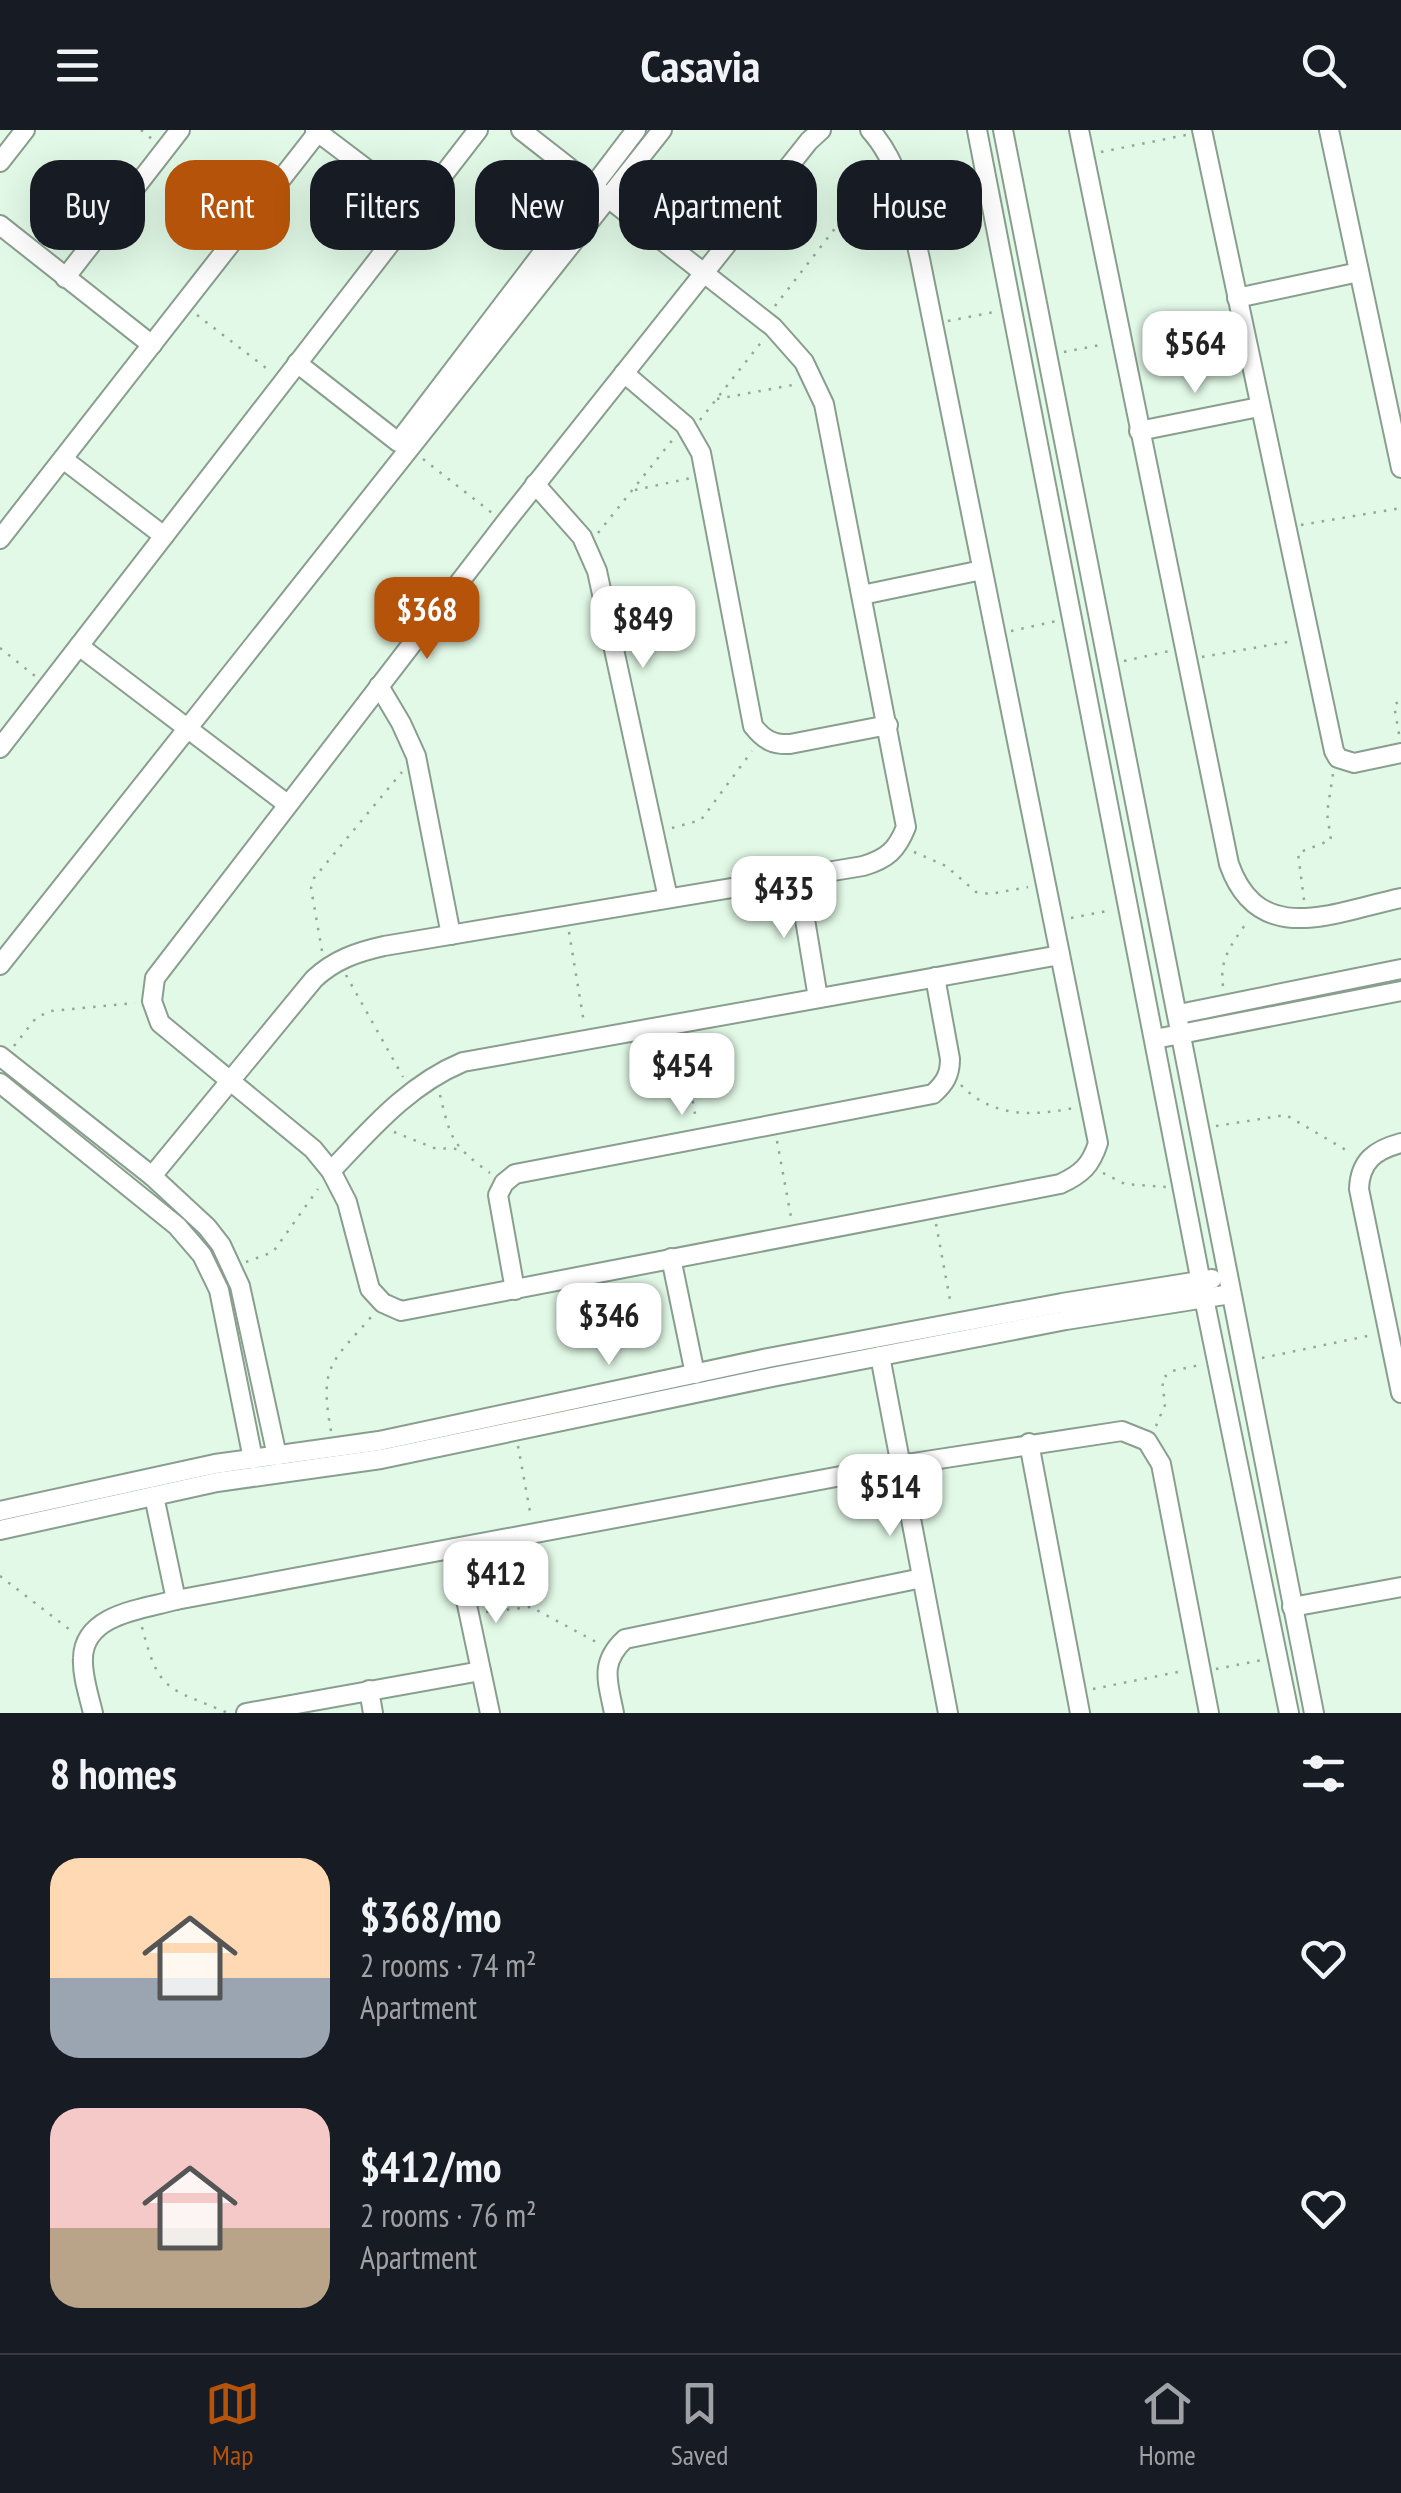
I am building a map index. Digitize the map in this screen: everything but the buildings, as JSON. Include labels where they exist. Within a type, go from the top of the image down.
[{"type":"street","points":[[0,162],[26,130]]},
{"type":"street","points":[[66,278],[180,130]]},
{"type":"street","points":[[455,160],[478,130]]},
{"type":"street","points":[[521,130],[561,160]]},
{"type":"street","points":[[599,176],[636,130]]},
{"type":"street","points":[[0,946],[403,444],[662,130]]},
{"type":"street","points":[[821,130],[504,523],[155,978],[152,1001],[160,1023],[293,1130],[330,1171],[347,1202],[370,1289],[383,1304],[401,1311],[421,1310],[1060,1184],[1080,1175],[1092,1161],[1098,1143],[917,250]]},
{"type":"street","points":[[870,130],[888,158]]},
{"type":"street","points":[[977,130],[1202,1290],[1290,1713]]},
{"type":"street","points":[[1003,130],[1314,1713]]},
{"type":"street","points":[[1080,130],[1185,655],[1229,864],[1238,889],[1256,908],[1280,918],[1307,918],[1401,898]]},
{"type":"street","points":[[1329,130],[1359,272],[1392,386],[1401,468]]},
{"type":"street","points":[[0,540],[316,131],[354,160]]},
{"type":"street","points":[[1202,131],[1330,740],[1338,758],[1354,763],[1401,754]]},
{"type":"street","points":[[152,1176],[332,964],[360,951],[883,860],[899,846],[906,827],[888,724],[824,404],[814,381],[804,362],[769,323],[599,189]]},
{"type":"street","points":[[0,225],[152,344]]},
{"type":"street","points":[[0,748],[385,250]]},
{"type":"street","points":[[403,444],[545,250]]},
{"type":"street","points":[[1237,298],[1359,272]]},
{"type":"street","points":[[297,363],[403,444]]},
{"type":"street","points":[[624,373],[688,428],[701,453],[754,726],[762,738],[790,744],[888,724]]},
{"type":"street","points":[[1140,431],[1260,407]]},
{"type":"street","points":[[63,458],[164,536]]},
{"type":"street","points":[[535,484],[588,546],[598,571],[668,898]]},
{"type":"street","points":[[862,595],[982,570]]},
{"type":"street","points":[[79,646],[287,804]]},
{"type":"street","points":[[378,686],[416,756],[451,935]]},
{"type":"street","points":[[0,965],[182,724]]},
{"type":"street","points":[[1122,874],[1148,869]]},
{"type":"street","points":[[798,876],[818,998]]},
{"type":"street","points":[[330,1171],[411,1091],[435,1074],[463,1062],[1060,955]]},
{"type":"street","points":[[1179,1014],[1401,968]]},
{"type":"street","points":[[515,1290],[498,1208],[504,1182],[514,1174],[933,1094],[950,1073],[935,978]]},
{"type":"street","points":[[1155,1039],[1401,990]]},
{"type":"street","points":[[2,1058],[152,1176],[207,1227],[232,1265],[240,1286],[277,1456]]},
{"type":"street","points":[[0,1083],[177,1226],[202,1255],[219,1290],[253,1459]]},
{"type":"street","points":[[36,1111],[49,1094]]},
{"type":"street","points":[[1401,1143],[1376,1152],[1359,1174],[1401,1394]]},
{"type":"street","points":[[671,1258],[695,1374]]},
{"type":"street","points":[[0,1511],[216,1474],[381,1459],[955,1324],[1230,1285]]},
{"type":"street","points":[[0,1530],[154,1496],[253,1459],[379,1441],[695,1374],[880,1356],[1202,1290]]},
{"type":"street","points":[[880,1356],[948,1713]]},
{"type":"street","points":[[93,1713],[84,1669],[86,1642],[94,1630],[106,1620],[176,1600],[900,1465],[1122,1431],[1148,1441],[1162,1464],[1210,1713]]},
{"type":"street","points":[[1029,1443],[1080,1713]]},
{"type":"street","points":[[154,1496],[176,1600]]},
{"type":"street","points":[[455,1548],[490,1713]]},
{"type":"street","points":[[614,1713],[606,1666],[613,1650],[625,1639],[922,1578]]},
{"type":"street","points":[[1292,1607],[1401,1587]]},
{"type":"street","points":[[246,1713],[481,1670]]},
{"type":"street","points":[[369,1690],[373,1713]]},
{"type":"path","points":[[1084,156],[1202,131]]},
{"type":"path","points":[[588,546],[716,399],[837,230]]},
{"type":"path","points":[[183,304],[282,381]]},
{"type":"path","points":[[932,324],[1013,308]]},
{"type":"path","points":[[1048,355],[1121,340]]},
{"type":"path","points":[[716,399],[814,381]]},
{"type":"path","points":[[403,444],[504,523]]},
{"type":"path","points":[[634,490],[705,475]]},
{"type":"path","points":[[1285,528],[1401,508]]},
{"type":"path","points":[[995,634],[1073,618]]},
{"type":"path","points":[[1108,664],[1308,638]]},
{"type":"path","points":[[0,648],[48,686]]},
{"type":"path","points":[[1401,700],[1394,705],[1401,743]]},
{"type":"path","points":[[654,832],[701,820],[762,738]]},
{"type":"path","points":[[411,1091],[332,964],[312,888],[314,878],[416,756]]},
{"type":"path","points":[[1307,918],[1298,852],[1332,840],[1328,799],[1338,758]]},
{"type":"path","points":[[899,846],[938,861],[983,894],[1046,884]]},
{"type":"path","points":[[1053,921],[1128,908]]},
{"type":"path","points":[[1226,1004],[1221,965],[1256,908]]},
{"type":"path","points":[[567,916],[587,1040]]},
{"type":"path","points":[[2,1058],[42,1014],[152,1001]]},
{"type":"path","points":[[679,1023],[699,1139]]},
{"type":"path","points":[[950,1073],[978,1099],[1015,1114],[1041,1114],[1090,1104]]},
{"type":"path","points":[[435,1074],[452,1138],[459,1149],[504,1182]]},
{"type":"path","points":[[1200,1129],[1286,1114],[1365,1162]]},
{"type":"path","points":[[376,1125],[434,1148],[459,1149]]},
{"type":"path","points":[[774,1125],[794,1234]]},
{"type":"path","points":[[1092,1161],[1112,1179],[1125,1184],[1183,1187]]},
{"type":"path","points":[[232,1265],[274,1252],[330,1171]]},
{"type":"path","points":[[934,1208],[955,1324]]},
{"type":"path","points":[[334,1448],[325,1399],[326,1374],[383,1304]]},
{"type":"path","points":[[1244,1362],[1388,1331]]},
{"type":"path","points":[[1148,1441],[1164,1412],[1161,1386],[1166,1374],[1217,1362]]},
{"type":"path","points":[[515,1430],[534,1533]]},
{"type":"path","points":[[0,1576],[86,1642]]},
{"type":"path","points":[[470,1616],[530,1607],[613,1650]]},
{"type":"path","points":[[138,1611],[157,1676],[177,1692],[228,1713]]},
{"type":"path","points":[[1076,1692],[1278,1656]]}]
